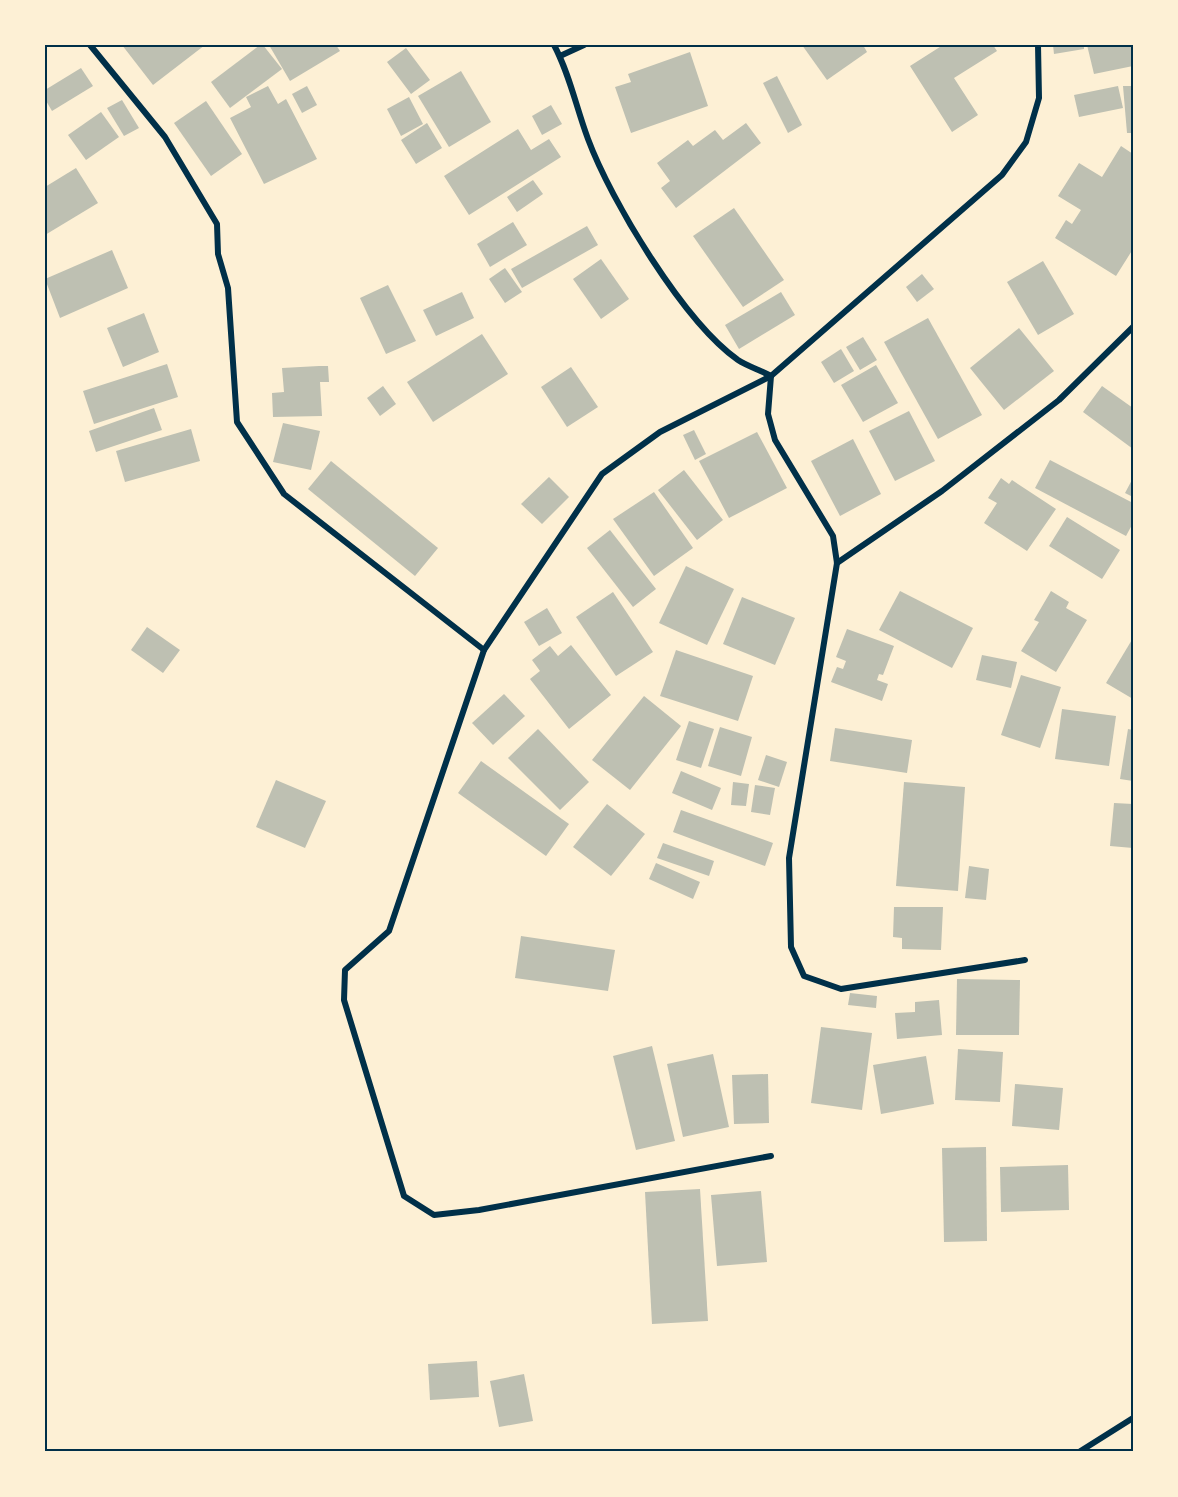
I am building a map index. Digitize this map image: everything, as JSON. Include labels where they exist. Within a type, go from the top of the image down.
[{"type":"street","points":[[90,45],[165,137],[217,224],[218,254],[228,288],[237,422],[284,494],[484,650]]},
{"type":"street","points":[[554,45],[567,69],[588,140],[634,231],[699,324],[738,360],[771,376]]},
{"type":"street","points":[[560,56],[584,45]]},
{"type":"street","points":[[771,1156],[479,1210],[434,1215],[404,1196],[345,1000],[345,970],[389,931],[484,650],[602,474],[660,432],[771,376],[1002,175],[1026,142],[1036,109],[1039,98],[1038,45]]},
{"type":"street","points":[[837,563],[942,491],[1059,400],[1133,327]]},
{"type":"street","points":[[771,376],[768,414],[775,440],[833,537],[837,563],[789,858],[791,947],[804,976],[841,989],[1025,960]]},
{"type":"street","points":[[1079,1452],[1133,1418]]},
{"type":"building","points":[[122,45],[205,45],[153,85]]},
{"type":"building","points":[[263,45],[282,69],[230,108],[211,82]]},
{"type":"building","points":[[269,45],[336,45],[340,51],[290,81]]},
{"type":"building","points":[[802,45],[863,45],[867,52],[827,80]]},
{"type":"building","points":[[943,45],[993,45],[997,51],[954,78],[978,115],[952,132],[910,66]]},
{"type":"building","points":[[1053,45],[1084,45],[1084,49],[1054,54]]},
{"type":"building","points":[[1087,45],[1133,45],[1133,66],[1094,74]]},
{"type":"building","points":[[406,48],[430,80],[411,94],[387,62]]},
{"type":"building","points":[[690,52],[708,106],[631,133],[615,87],[631,82],[628,74]]},
{"type":"building","points":[[81,68],[93,86],[52,111],[45,99],[45,90]]},
{"type":"building","points":[[461,71],[491,122],[449,147],[418,96]]},
{"type":"building","points":[[777,76],[802,125],[788,133],[763,83]]},
{"type":"building","points":[[268,86],[278,104],[286,99],[317,159],[264,184],[230,118],[251,107],[246,97]]},
{"type":"building","points":[[307,86],[317,105],[302,113],[292,94]]},
{"type":"building","points":[[1118,86],[1123,108],[1079,117],[1074,95]]},
{"type":"building","points":[[1123,86],[1133,86],[1133,133],[1127,133]]},
{"type":"building","points":[[409,97],[423,124],[401,136],[387,109]]},
{"type":"building","points":[[122,100],[139,128],[124,136],[107,108]]},
{"type":"building","points":[[206,101],[242,154],[211,176],[174,123]]},
{"type":"building","points":[[551,105],[562,124],[542,135],[532,116]]},
{"type":"building","points":[[101,112],[119,137],[86,160],[68,135]]},
{"type":"building","points":[[427,123],[442,148],[416,164],[401,140]]},
{"type":"building","points":[[746,123],[761,143],[676,208],[661,188],[670,181],[657,163],[688,140],[693,146],[715,130],[723,140]]},
{"type":"building","points":[[518,129],[531,150],[549,139],[561,157],[469,215],[444,176]]},
{"type":"building","points":[[1121,146],[1133,154],[1133,249],[1116,276],[1055,238],[1066,220],[1072,224],[1081,210],[1058,196],[1079,163],[1102,177]]},
{"type":"building","points":[[76,168],[98,203],[45,235],[45,187]]},
{"type":"building","points":[[533,180],[543,194],[517,212],[507,197]]},
{"type":"building","points":[[734,208],[784,280],[743,307],[693,236]]},
{"type":"building","points":[[513,222],[527,245],[490,267],[477,244]]},
{"type":"building","points":[[587,226],[598,245],[522,288],[511,269]]},
{"type":"building","points":[[112,250],[128,288],[60,318],[45,279]]},
{"type":"building","points":[[601,259],[629,299],[601,319],[573,279]]},
{"type":"building","points":[[1043,261],[1074,314],[1038,335],[1007,282]]},
{"type":"building","points":[[505,268],[522,292],[505,303],[489,279]]},
{"type":"building","points":[[922,274],[934,289],[917,302],[906,287]]},
{"type":"building","points":[[388,285],[416,341],[386,354],[360,298]]},
{"type":"building","points":[[462,292],[474,318],[436,336],[423,310]]},
{"type":"building","points":[[781,292],[795,315],[739,349],[725,325]]},
{"type":"building","points":[[144,313],[159,352],[123,367],[107,328]]},
{"type":"building","points":[[928,318],[982,415],[938,439],[884,342]]},
{"type":"building","points":[[1019,328],[1054,371],[1004,410],[970,368]]},
{"type":"building","points":[[482,334],[508,374],[433,422],[407,382]]},
{"type":"building","points":[[863,337],[877,360],[860,370],[846,347]]},
{"type":"building","points":[[841,349],[854,371],[834,383],[821,362]]},
{"type":"building","points":[[167,364],[178,397],[94,424],[83,391]]},
{"type":"building","points":[[876,365],[898,403],[863,422],[841,385]]},
{"type":"building","points":[[328,366],[329,382],[320,382],[322,416],[273,417],[272,393],[284,392],[282,368]]},
{"type":"building","points":[[571,367],[598,407],[567,427],[541,387]]},
{"type":"building","points":[[383,386],[396,404],[380,416],[367,398]]},
{"type":"building","points":[[1102,386],[1133,408],[1133,449],[1083,412]]},
{"type":"building","points":[[154,408],[162,430],[96,452],[89,431]]},
{"type":"building","points":[[909,411],[935,461],[895,481],[869,431]]},
{"type":"building","points":[[283,423],[320,431],[311,470],[273,462]]},
{"type":"building","points":[[191,429],[200,461],[125,482],[116,451]]},
{"type":"building","points":[[694,430],[706,454],[695,460],[683,435]]},
{"type":"building","points":[[757,432],[787,488],[729,518],[699,461]]},
{"type":"building","points":[[853,439],[881,494],[840,516],[811,461]]},
{"type":"building","points":[[1050,460],[1133,503],[1133,523],[1126,536],[1035,488]]},
{"type":"building","points":[[331,461],[438,548],[415,576],[308,489]]},
{"type":"building","points":[[684,470],[723,520],[697,540],[658,490]]},
{"type":"building","points":[[549,477],[569,497],[542,524],[521,504]]},
{"type":"building","points":[[1001,478],[1009,484],[1012,480],[1056,509],[1027,551],[984,523],[997,503],[988,498]]},
{"type":"building","points":[[1133,478],[1133,497],[1125,493]]},
{"type":"building","points":[[654,492],[693,548],[654,576],[613,519]]},
{"type":"building","points":[[1067,517],[1120,550],[1102,579],[1049,546]]},
{"type":"building","points":[[610,530],[656,589],[633,607],[587,548]]},
{"type":"building","points":[[686,566],[734,589],[707,645],[659,623]]},
{"type":"building","points":[[900,591],[973,628],[952,668],[879,630]]},
{"type":"building","points":[[1051,591],[1069,602],[1066,608],[1087,620],[1056,672],[1021,651],[1039,622],[1034,620]]},
{"type":"building","points":[[613,592],[653,652],[616,676],[576,617]]},
{"type":"building","points":[[742,597],[795,618],[775,665],[723,644]]},
{"type":"building","points":[[547,608],[562,633],[539,646],[524,622]]},
{"type":"building","points":[[147,627],[180,650],[163,673],[131,650]]},
{"type":"building","points":[[847,629],[894,646],[883,675],[879,674],[877,680],[888,684],[882,701],[831,682],[837,667],[843,669],[846,661],[836,657]]},
{"type":"building","points":[[1133,638],[1133,699],[1106,683]]},
{"type":"building","points":[[571,645],[611,695],[569,729],[530,679],[540,671],[532,660],[550,646],[558,656]]},
{"type":"building","points":[[676,650],[753,676],[738,721],[660,696]]},
{"type":"building","points":[[982,655],[1017,662],[1011,688],[976,680]]},
{"type":"building","points":[[1021,675],[1061,687],[1040,748],[1001,735]]},
{"type":"building","points":[[504,694],[525,716],[493,745],[472,723]]},
{"type":"building","points":[[644,696],[681,726],[630,790],[592,760]]},
{"type":"building","points":[[1062,709],[1116,716],[1109,766],[1055,759]]},
{"type":"building","points":[[689,721],[714,729],[701,768],[676,760]]},
{"type":"building","points":[[720,727],[752,737],[741,776],[708,766]]},
{"type":"building","points":[[835,728],[912,740],[907,773],[830,761]]},
{"type":"building","points":[[538,729],[589,782],[560,810],[508,758]]},
{"type":"building","points":[[1128,729],[1133,730],[1133,781],[1120,779]]},
{"type":"building","points":[[766,755],[787,762],[779,787],[758,780]]},
{"type":"building","points":[[481,761],[569,824],[546,856],[458,793]]},
{"type":"building","points":[[681,771],[721,788],[712,810],[672,793]]},
{"type":"building","points":[[276,780],[326,801],[305,848],[256,827]]},
{"type":"building","points":[[733,782],[749,784],[746,806],[731,805]]},
{"type":"building","points":[[904,782],[965,787],[958,891],[896,886]]},
{"type":"building","points":[[755,785],[775,788],[770,815],[751,812]]},
{"type":"building","points":[[1114,803],[1133,804],[1133,848],[1110,846]]},
{"type":"building","points":[[607,804],[645,834],[611,876],[573,847]]},
{"type":"building","points":[[681,810],[773,843],[765,866],[673,832]]},
{"type":"building","points":[[663,843],[714,861],[709,876],[657,858]]},
{"type":"building","points":[[656,863],[700,882],[693,899],[649,879]]},
{"type":"building","points":[[969,866],[989,869],[986,900],[965,898]]},
{"type":"building","points":[[894,907],[943,907],[941,950],[902,949],[902,938],[893,937]]},
{"type":"building","points":[[521,936],[615,950],[608,991],[515,978]]},
{"type":"building","points":[[957,979],[1020,980],[1019,1035],[956,1035]]},
{"type":"building","points":[[850,993],[877,996],[876,1008],[848,1005]]},
{"type":"building","points":[[939,1000],[942,1035],[897,1039],[895,1013],[915,1012],[915,1002]]},
{"type":"building","points":[[821,1027],[872,1033],[862,1110],[811,1103]]},
{"type":"building","points":[[652,1046],[675,1141],[636,1150],[613,1056]]},
{"type":"building","points":[[958,1049],[1003,1052],[1000,1102],[955,1100]]},
{"type":"building","points":[[713,1054],[729,1127],[683,1137],[667,1064]]},
{"type":"building","points":[[926,1056],[934,1104],[881,1114],[873,1065]]},
{"type":"building","points":[[768,1074],[769,1123],[734,1124],[732,1075]]},
{"type":"building","points":[[1015,1084],[1063,1088],[1059,1130],[1012,1126]]},
{"type":"building","points":[[986,1147],[987,1241],[944,1242],[942,1148]]},
{"type":"building","points":[[1068,1165],[1069,1210],[1001,1212],[1000,1167]]},
{"type":"building","points":[[700,1189],[708,1321],[652,1324],[645,1192]]},
{"type":"building","points":[[761,1191],[767,1262],[717,1266],[711,1195]]},
{"type":"building","points":[[477,1361],[479,1397],[430,1400],[428,1364]]},
{"type":"building","points":[[524,1374],[533,1421],[499,1427],[490,1381]]}]
